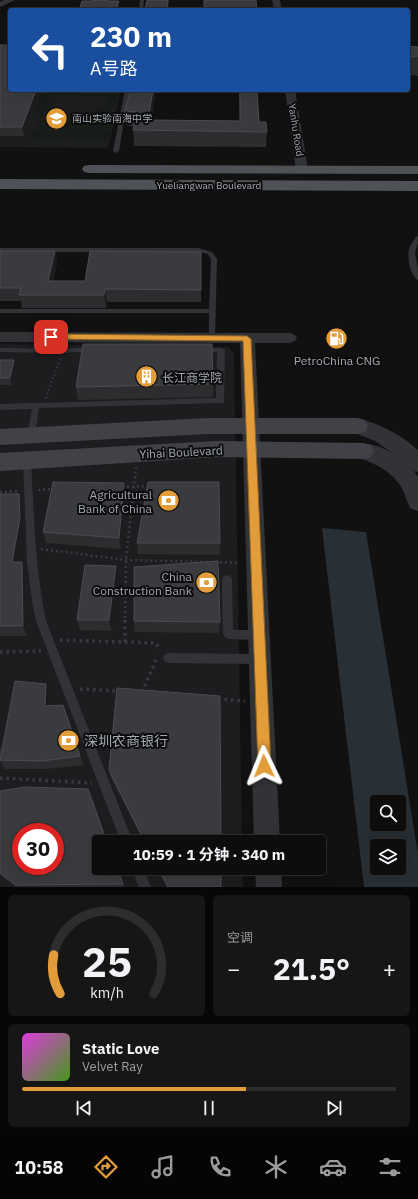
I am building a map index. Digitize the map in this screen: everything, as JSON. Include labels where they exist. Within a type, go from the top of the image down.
[{"type":"main road","name":"Yueliangwan Boulevard","points":[[72,169],[418,170]]},
{"type":"main road","name":"Yueliangwan Boulevard","points":[[0,184],[418,186]]},
{"type":"main road","name":"Yihai Boulevard","points":[[0,437],[185,427],[357,426]]},
{"type":"main road","name":"Yihai Boulevard","points":[[0,462],[179,451],[251,449],[363,451]]},
{"type":"street","points":[[0,5],[11,0]]},
{"type":"street","name":"Yanhu Road","points":[[290,92],[302,170]]},
{"type":"street","points":[[0,337],[290,338]]},
{"type":"street","points":[[247,339],[267,835]]},
{"type":"street","points":[[357,426],[380,434],[393,442],[418,464]]},
{"type":"street","points":[[363,451],[378,455],[397,467],[417,497]]},
{"type":"street","points":[[268,875],[269,887]]},
{"type":"lane","points":[[116,151],[126,92]]},
{"type":"lane","points":[[418,238],[413,246],[411,256],[418,278]]},
{"type":"lane","points":[[0,250],[205,251],[213,255],[214,259],[212,338]]},
{"type":"lane","points":[[0,311],[213,311]]},
{"type":"lane","points":[[0,350],[62,352],[99,349]]},
{"type":"lane","points":[[0,407],[220,401],[221,350],[190,350]]},
{"type":"lane","points":[[31,435],[40,406]]},
{"type":"lane","points":[[27,461],[30,548],[34,592],[41,621],[47,640],[124,835]]},
{"type":"lane","points":[[227,579],[228,634],[259,635]]},
{"type":"lane","points":[[168,658],[260,659]]},
{"type":"lane","points":[[140,875],[145,887]]},
{"type":"path","points":[[40,406],[62,352]]},
{"type":"path","points":[[125,642],[126,560],[136,467]]},
{"type":"path","points":[[119,487],[150,486]]},
{"type":"path","points":[[0,492],[58,489]]},
{"type":"path","points":[[30,548],[126,560],[244,563]]},
{"type":"path","points":[[47,640],[156,643],[161,649],[142,693]]},
{"type":"path","points":[[0,652],[52,651]]},
{"type":"path","points":[[66,688],[127,692]]},
{"type":"path","points":[[134,692],[149,693]]},
{"type":"path","points":[[217,698],[247,701]]},
{"type":"path","points":[[0,778],[104,784]]},
{"type":"shaded area","name":"南山实验南海中学","points":[[0,48],[8,82],[8,92],[121,92],[108,148],[0,147]]},
{"type":"shaded area","points":[[42,92],[118,92],[115,105],[100,115],[81,119],[71,119],[53,116],[45,112],[42,118],[32,118]],"holes":[[[51,95],[108,96],[107,102],[100,109],[93,112],[75,114],[58,112],[48,103]]]},
{"type":"shaded area","points":[[38,120],[74,121],[71,130],[34,129]]},
{"type":"shaded area","points":[[76,121],[113,121],[111,130],[74,130]]},
{"type":"shaded area","points":[[34,131],[71,131],[68,141],[30,140]]},
{"type":"shaded area","points":[[73,131],[110,132],[108,141],[70,141]]},
{"type":"shaded area","points":[[0,344],[228,347],[234,353],[242,835],[92,835],[92,875],[242,875],[243,887],[0,887]]},
{"type":"shaded area","points":[[322,528],[366,532],[418,854],[418,887],[364,887]]},
{"type":"building","points":[[147,0],[168,0],[167,8],[145,8]]},
{"type":"building","points":[[204,0],[256,0],[257,8],[204,8]]},
{"type":"building","points":[[82,1],[119,1],[117,8],[80,8]]},
{"type":"building","points":[[0,45],[8,45],[8,92],[35,92],[22,127],[0,127]]},
{"type":"building","points":[[410,46],[418,47],[418,56],[410,57]]},
{"type":"building","points":[[130,92],[153,92],[148,120],[240,121],[240,92],[257,92],[259,122],[266,122],[267,132],[133,130],[137,112],[125,111]]},
{"type":"building","points":[[0,251],[55,251],[48,281],[85,281],[90,251],[201,252],[201,290],[105,289],[104,295],[19,295],[21,288],[0,288]]},
{"type":"building","name":"长江商学院","points":[[83,344],[212,344],[213,384],[76,387]]},
{"type":"building","points":[[0,360],[14,360],[10,378],[0,378]]},
{"type":"building","points":[[53,482],[124,483],[119,538],[43,532]]},
{"type":"building","points":[[148,482],[219,482],[220,543],[137,543]]},
{"type":"building","points":[[0,494],[19,494],[20,518],[12,562],[22,562],[23,626],[0,626]]},
{"type":"building","points":[[218,561],[220,622],[134,621],[134,567]]},
{"type":"building","points":[[85,565],[116,566],[109,620],[77,620]]},
{"type":"building","points":[[15,681],[46,684],[45,706],[63,705],[80,756],[42,761],[0,760]]},
{"type":"building","points":[[117,688],[220,696],[221,835],[142,835],[109,770]]},
{"type":"building","points":[[25,787],[88,789],[104,835],[92,835],[92,875],[120,875],[123,884],[15,885],[0,873],[0,791]]},
{"type":"building","points":[[162,875],[221,875],[221,887],[168,887]]},
{"type":"place","name":"南山实验南海中学","points":[[57,118]]},
{"type":"place","name":"PetroChina CNG","points":[[337,339]]},
{"type":"place","name":"长江商学院","points":[[147,377]]},
{"type":"place","name":"Agricultural Bank of China","points":[[168,501]]},
{"type":"place","name":"China Construction Bank","points":[[207,583]]},
{"type":"place","name":"深圳农商银行","points":[[69,741]]},
{"type":"route","points":[[51,337],[247,339],[264,766]]}]
